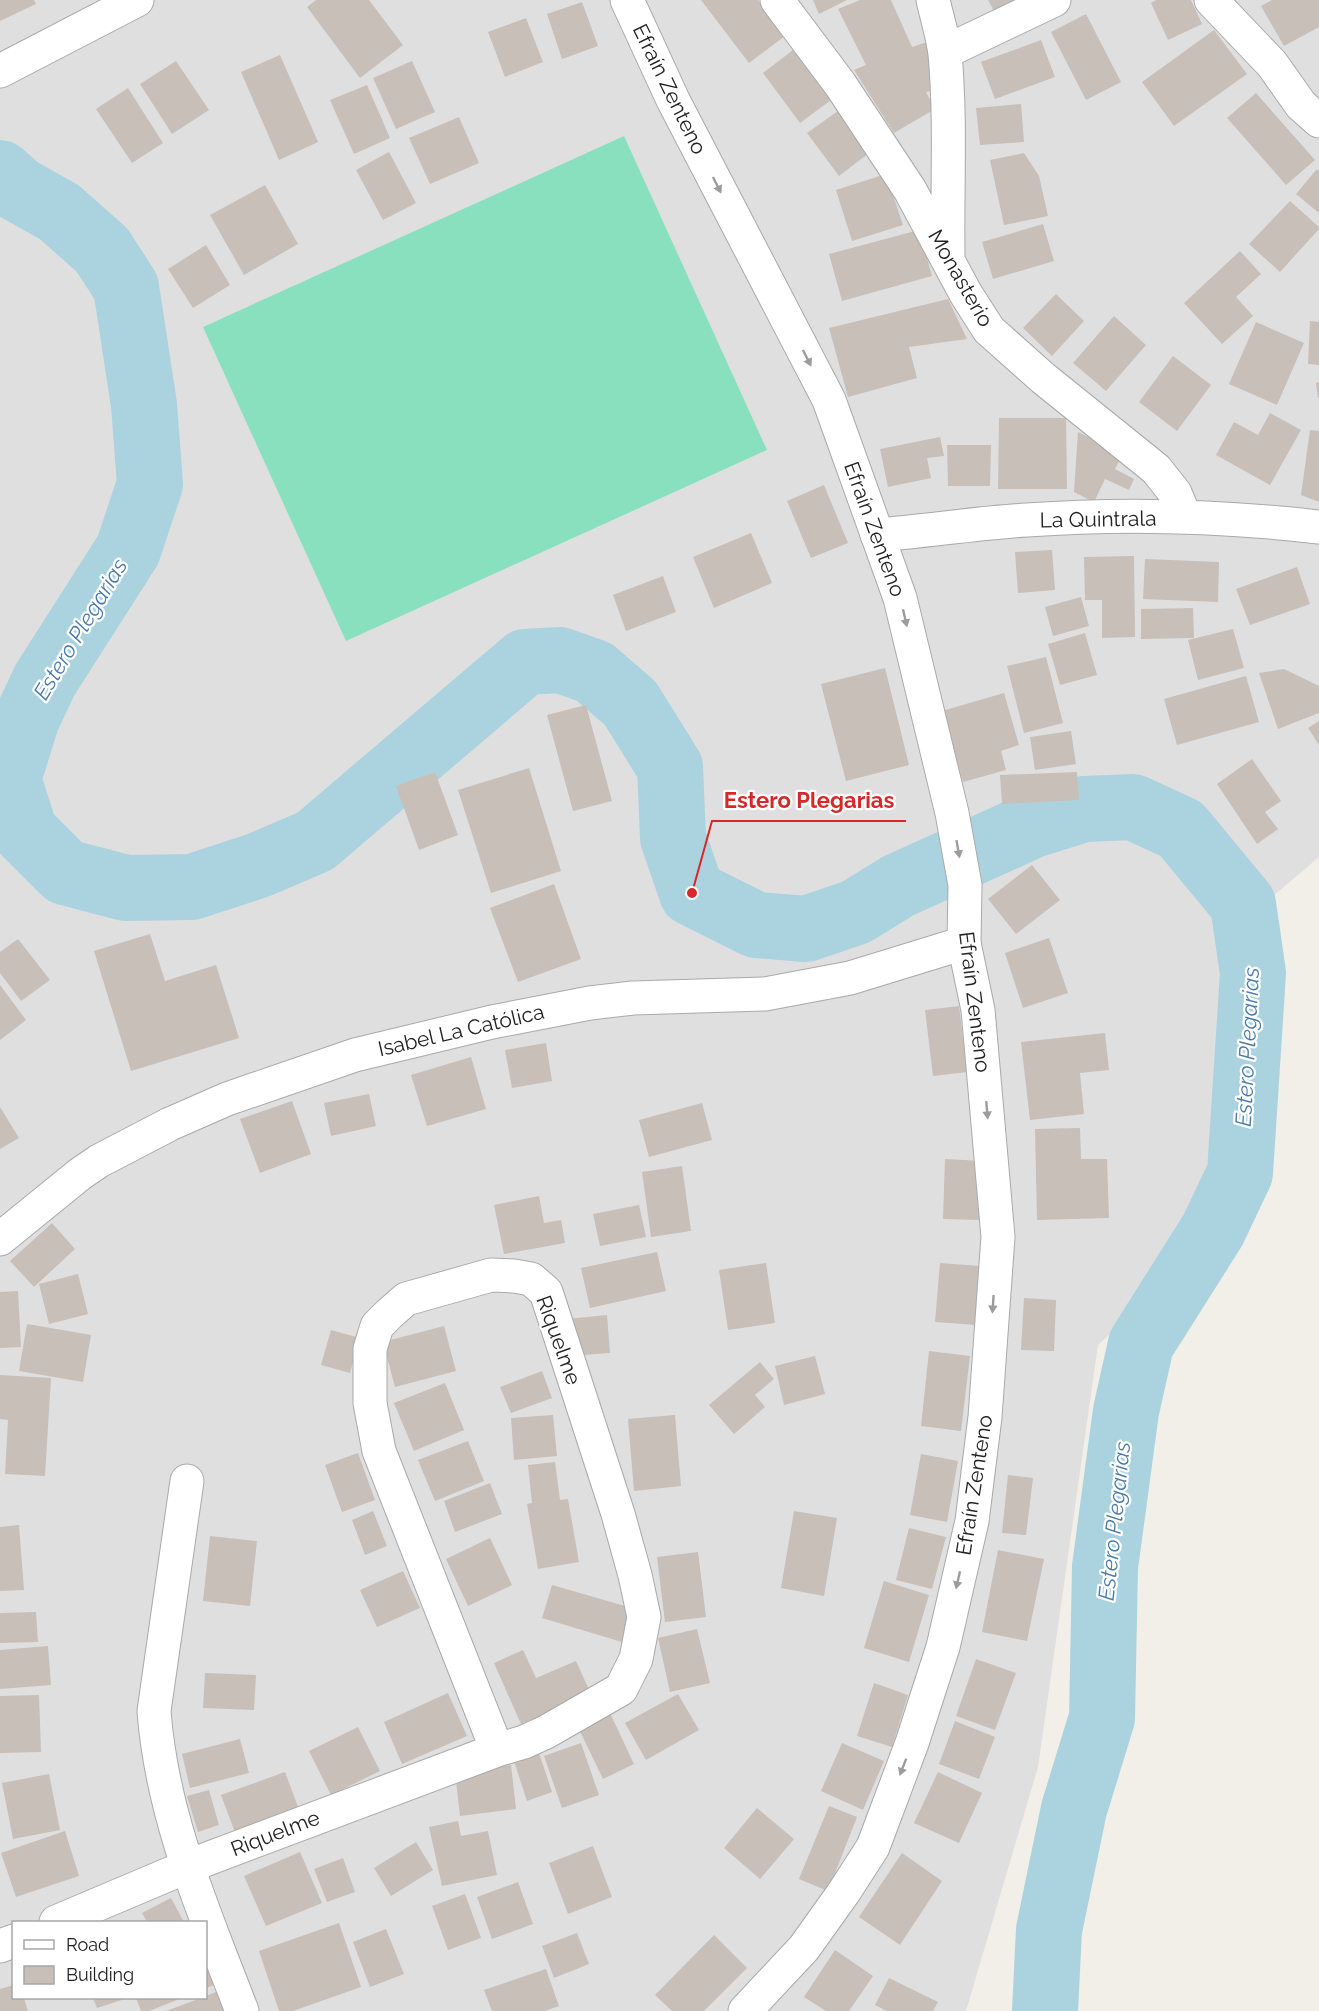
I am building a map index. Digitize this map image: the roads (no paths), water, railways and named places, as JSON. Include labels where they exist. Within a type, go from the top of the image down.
[{"type":"street","points":[[0,71],[137,0]]},
{"type":"street","name":"Efraín Zenteno","points":[[627,0],[673,99],[829,400],[900,598],[952,813],[965,885],[964,944],[978,1010],[998,1237],[985,1417],[972,1521],[943,1647],[912,1743],[873,1847],[844,1893],[804,1948],[745,2011]]},
{"type":"street","name":"Monasterio","points":[[777,0],[840,84],[910,190],[966,294],[989,330],[1043,378],[1156,469],[1175,493],[1185,518]]},
{"type":"street","points":[[933,0],[945,52],[949,124],[948,259]]},
{"type":"street","points":[[945,52],[1054,0]]},
{"type":"street","points":[[1211,0],[1272,64],[1301,105],[1319,122]]},
{"type":"street","name":"La Quintrala","points":[[877,536],[1027,520],[1185,518],[1319,528]]},
{"type":"street","name":"Isabel La Católica","points":[[0,1239],[99,1161],[170,1124],[227,1099],[355,1055],[492,1022],[590,1003],[633,998],[776,992],[850,978],[964,944]]},
{"type":"street","name":"Riquelme","points":[[61,1921],[186,1867],[497,1750],[524,1742],[621,1689],[636,1659],[644,1617],[618,1514],[546,1292],[531,1279],[491,1275],[406,1299],[377,1326],[370,1349],[370,1403],[379,1451],[497,1750]]},
{"type":"street","points":[[187,1481],[154,1711],[156,1743],[170,1810],[186,1867],[242,2011]]},
{"type":"waterway","name":"Estero Plegarias","points":[[0,173],[18,189],[59,212],[102,250],[126,287],[144,405],[150,484],[128,550],[45,680],[27,718],[8,779],[25,832],[65,872],[126,888],[192,887],[259,865],[315,841],[525,662],[560,660],[594,672],[630,703],[670,767],[673,838],[692,893],[756,925],[806,929],[856,912],[898,886],[1033,825],[1084,809],[1133,807],[1181,829],[1243,904],[1253,973],[1240,1173],[1213,1230],[1141,1344],[1126,1411],[1105,1567],[1102,1718],[1074,1809],[1049,1930],[1045,2011]]},
{"type":"place","name":"Estero Plegarias","points":[[692,893]]}]
